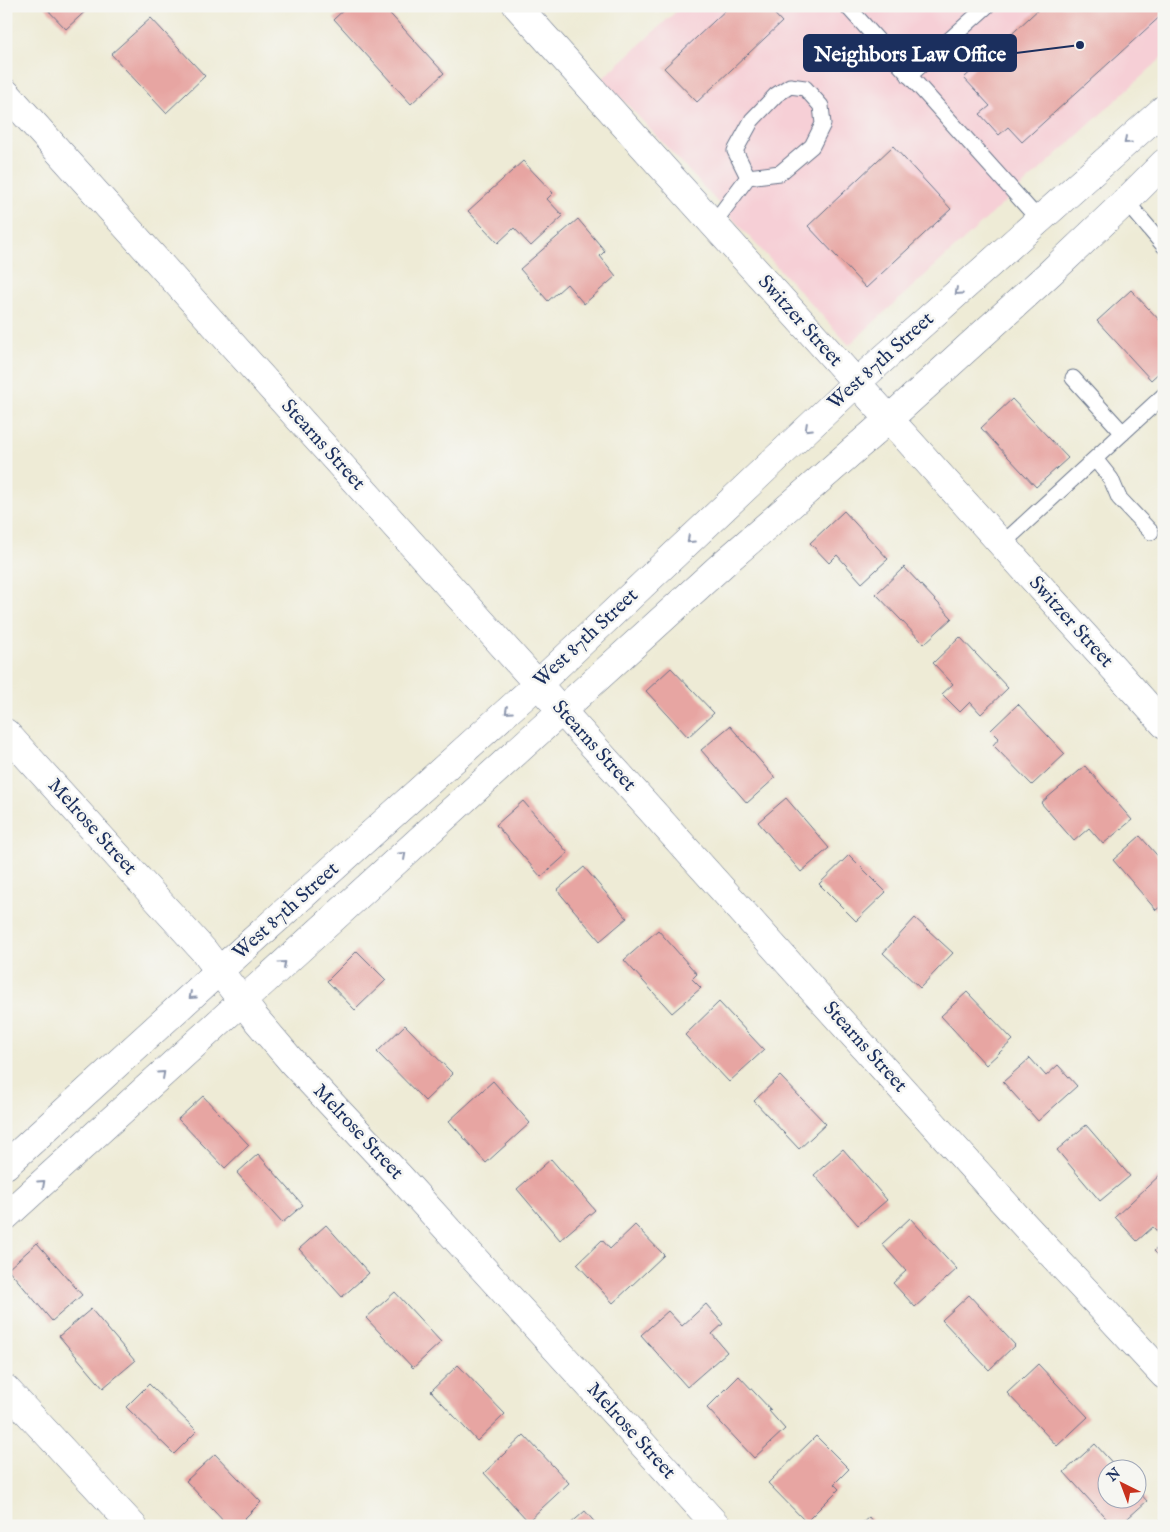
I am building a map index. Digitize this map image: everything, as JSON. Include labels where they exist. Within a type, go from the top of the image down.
[{"type":"street","name":"Switzer Street","points":[[517,6],[888,420],[1164,724]]},
{"type":"street","name":"Stearns Street","points":[[6,93],[1017,1216],[1164,1375]]},
{"type":"street","name":"West 87th Street","points":[[6,1165],[539,683],[856,383],[1164,109]]},
{"type":"street","name":"West 87th Street","points":[[6,1216],[722,565],[888,420],[1050,273],[1164,163]]},
{"type":"street","name":"Melrose Street","points":[[6,733],[204,951],[294,1064],[717,1526]]},
{"type":"street","points":[[6,1389],[133,1526]]},
{"type":"lane","points":[[847,6],[1039,220]]},
{"type":"lane","points":[[909,76],[987,6]]},
{"type":"lane","points":[[712,224],[748,177],[780,173],[812,146],[823,124],[821,106],[805,88],[790,86],[776,95],[752,120],[735,151],[748,177]]},
{"type":"lane","points":[[1126,201],[1164,246]]},
{"type":"lane","points":[[1072,378],[1122,433]]},
{"type":"lane","points":[[1001,545],[1164,395]]},
{"type":"lane","points":[[1095,458],[1111,479],[1119,498],[1151,532]]},
{"type":"shaded area","points":[[682,6],[1164,6],[1164,56],[849,345],[603,78]]},
{"type":"building","points":[[44,6],[91,6],[66,29]]},
{"type":"building","points":[[348,6],[383,6],[444,73],[411,104],[334,19]]},
{"type":"building","points":[[730,6],[767,6],[782,22],[697,102],[664,68]]},
{"type":"building","points":[[1042,6],[1164,6],[1164,13],[1022,142],[1008,127],[999,135],[980,114],[990,106],[964,78]]},
{"type":"building","points":[[151,18],[205,76],[166,113],[111,54]]},
{"type":"building","points":[[893,146],[951,209],[866,288],[808,226]]},
{"type":"building","points":[[523,161],[553,193],[547,199],[563,216],[531,246],[514,228],[498,243],[468,211]]},
{"type":"building","points":[[578,219],[605,251],[600,256],[616,276],[584,304],[567,284],[548,301],[520,269]]},
{"type":"building","points":[[1131,290],[1164,325],[1164,368],[1151,380],[1097,321]]},
{"type":"building","points":[[1012,399],[1068,458],[1036,487],[981,428]]},
{"type":"building","points":[[844,511],[888,559],[862,583],[837,555],[829,563],[810,543]]},
{"type":"building","points":[[904,567],[952,618],[924,644],[876,594]]},
{"type":"building","points":[[960,637],[1008,688],[981,714],[970,702],[960,712],[942,694],[953,684],[933,663]]},
{"type":"building","points":[[671,668],[714,713],[688,737],[646,691]]},
{"type":"building","points":[[1018,704],[1065,754],[1032,785],[993,745],[999,738],[991,730]]},
{"type":"building","points":[[730,726],[775,778],[747,803],[701,750]]},
{"type":"building","points":[[1085,766],[1132,820],[1103,844],[1089,828],[1074,841],[1041,803]]},
{"type":"building","points":[[786,798],[829,848],[801,872],[758,822]]},
{"type":"building","points":[[523,801],[568,853],[541,877],[496,825]]},
{"type":"building","points":[[1140,836],[1164,863],[1164,904],[1156,910],[1113,860]]},
{"type":"building","points":[[849,855],[886,892],[856,921],[819,884]]},
{"type":"building","points":[[584,867],[627,918],[600,941],[557,890]]},
{"type":"building","points":[[915,918],[953,953],[920,988],[883,953]]},
{"type":"building","points":[[658,930],[697,974],[692,979],[701,988],[672,1013],[624,960]]},
{"type":"building","points":[[357,951],[386,980],[355,1010],[327,981]]},
{"type":"building","points":[[967,992],[1013,1040],[986,1065],[941,1016]]},
{"type":"building","points":[[719,1002],[764,1050],[729,1082],[685,1035]]},
{"type":"building","points":[[405,1025],[453,1074],[425,1101],[377,1052]]},
{"type":"building","points":[[1030,1058],[1046,1076],[1058,1065],[1077,1086],[1038,1121],[1003,1082]]},
{"type":"building","points":[[780,1076],[826,1124],[799,1149],[754,1101]]},
{"type":"building","points":[[493,1081],[530,1123],[486,1163],[449,1121]]},
{"type":"building","points":[[203,1096],[249,1145],[225,1168],[178,1119]]},
{"type":"building","points":[[1086,1125],[1130,1176],[1100,1201],[1057,1150]]},
{"type":"building","points":[[843,1149],[887,1200],[858,1225],[814,1175]]},
{"type":"building","points":[[258,1154],[303,1205],[282,1223],[237,1173]]},
{"type":"building","points":[[551,1159],[595,1210],[560,1240],[517,1189]]},
{"type":"building","points":[[1162,1173],[1164,1174],[1164,1239],[1153,1227],[1137,1241],[1115,1217]]},
{"type":"building","points":[[910,1218],[957,1269],[915,1307],[893,1283],[906,1271],[882,1244]]},
{"type":"building","points":[[326,1225],[369,1273],[342,1297],[299,1249]]},
{"type":"building","points":[[635,1225],[664,1255],[613,1303],[577,1264],[602,1240],[610,1249]]},
{"type":"building","points":[[1164,1242],[1164,1261],[1154,1251]]},
{"type":"building","points":[[37,1243],[82,1295],[52,1321],[8,1269]]},
{"type":"building","points":[[395,1292],[441,1342],[413,1368],[366,1318]]},
{"type":"building","points":[[969,1295],[1015,1345],[989,1370],[942,1320]]},
{"type":"building","points":[[706,1304],[723,1324],[712,1334],[727,1352],[687,1387],[641,1335],[668,1311],[682,1326]]},
{"type":"building","points":[[91,1309],[135,1361],[103,1388],[59,1336]]},
{"type":"building","points":[[1038,1364],[1088,1417],[1057,1446],[1007,1393]]},
{"type":"building","points":[[458,1365],[505,1414],[477,1441],[431,1391]]},
{"type":"building","points":[[739,1376],[771,1410],[769,1411],[785,1429],[754,1458],[707,1408]]},
{"type":"building","points":[[149,1384],[197,1431],[174,1454],[126,1407]]},
{"type":"building","points":[[524,1435],[569,1483],[528,1521],[484,1473]]},
{"type":"building","points":[[816,1436],[849,1469],[834,1484],[839,1489],[806,1522],[768,1483]]},
{"type":"building","points":[[1095,1444],[1110,1460],[1098,1460],[1098,1509],[1064,1472]]},
{"type":"building","points":[[215,1454],[261,1502],[237,1526],[228,1526],[186,1481]]},
{"type":"building","points":[[1098,1510],[1137,1510],[1119,1526],[1113,1526]]},
{"type":"building","points":[[585,1511],[598,1526],[568,1526]]},
{"type":"building","points":[[1164,1516],[1164,1526],[1154,1526]]},
{"type":"building","points":[[869,1517],[876,1526],[859,1526]]},
{"type":"place","name":"Neighbors Law Office","points":[[1080,45]]}]
